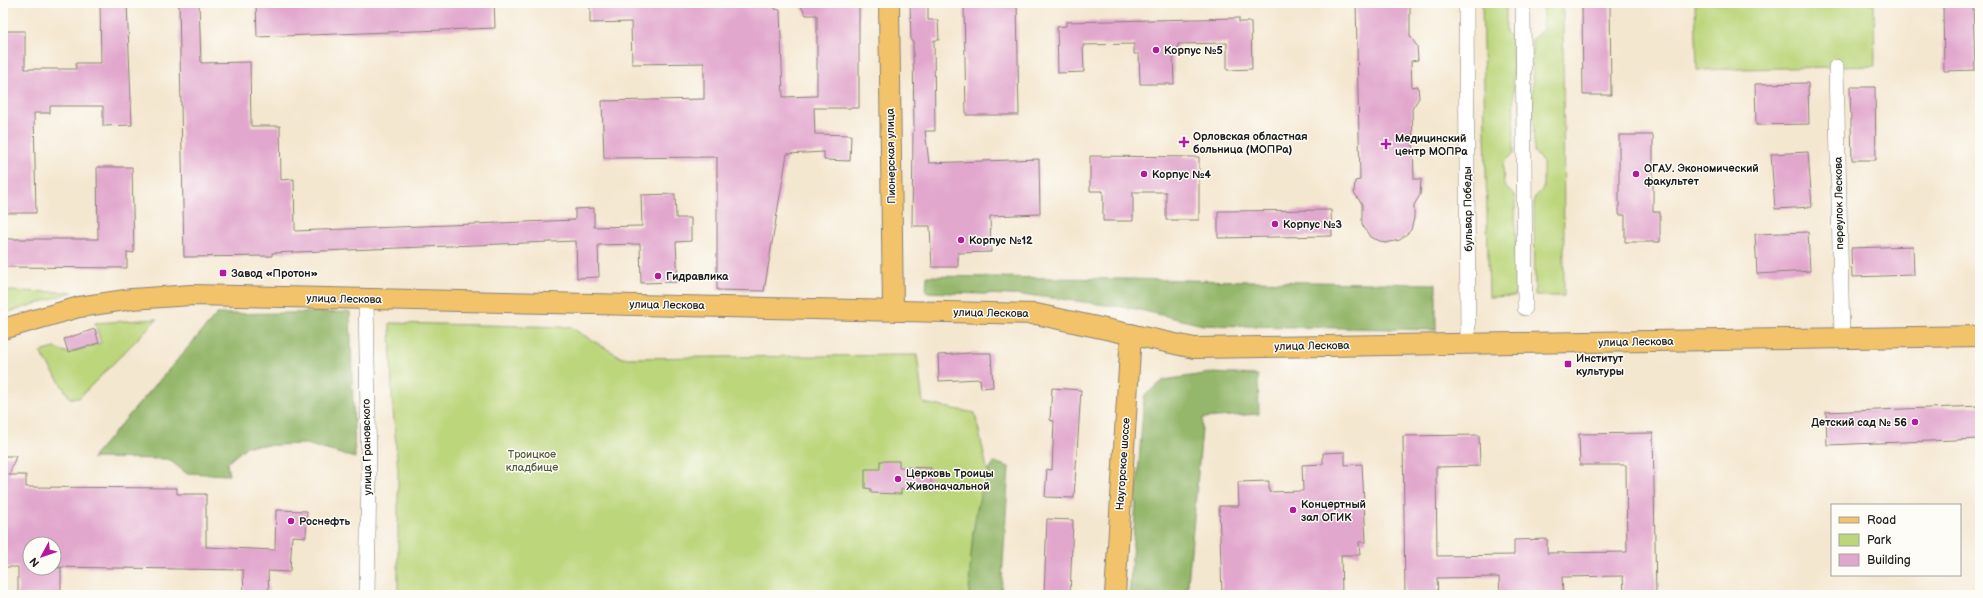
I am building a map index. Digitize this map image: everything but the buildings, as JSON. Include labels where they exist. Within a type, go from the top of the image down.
[{"type":"main road","name":"Пионерская улица","points":[[889,3],[893,310]]},
{"type":"main road","name":"улица Лескова","points":[[3,329],[79,307],[132,299],[191,295],[1036,314],[1194,348],[1980,336]]},
{"type":"main road","name":"Наугорское шоссе","points":[[1115,595],[1132,334]]},
{"type":"street","name":"бульвар Победы","points":[[1466,3],[1468,344]]},
{"type":"street","points":[[1523,3],[1525,308]]},
{"type":"street","name":"переулок Лескова","points":[[1836,67],[1842,338]]},
{"type":"street","name":"улица Грановского","points":[[366,299],[368,474],[367,595]]},
{"type":"green space","points":[[1482,3],[1506,3],[1506,33],[1513,38],[1514,153],[1503,164],[1504,186],[1515,196],[1516,296],[1489,297]]},
{"type":"green space","points":[[1543,3],[1563,3],[1564,296],[1535,296],[1534,198],[1543,189],[1543,162],[1534,152],[1532,40],[1543,29]]},
{"type":"green space","points":[[1695,3],[1874,3],[1875,66],[1697,70]]},
{"type":"green space","points":[[927,276],[1436,284],[1436,330],[1203,325],[1136,309],[1038,296],[926,292]]},
{"type":"green space","points":[[3,291],[73,292],[3,314]]},
{"type":"green space","points":[[350,312],[355,458],[306,444],[247,446],[227,463],[229,475],[186,473],[168,459],[92,458],[217,314]]},
{"type":"green space","points":[[157,319],[79,398],[70,398],[40,352],[55,348],[68,353],[101,343],[95,323]]},
{"type":"green space","name":"Троицкое кладбище","points":[[390,323],[570,327],[622,358],[917,355],[923,403],[975,413],[988,473],[973,533],[969,595],[398,595],[398,470],[392,397]]},
{"type":"green space","points":[[1211,373],[1258,375],[1259,414],[1203,418],[1187,595],[1129,595],[1144,396],[1164,380]]},
{"type":"green space","points":[[994,462],[1009,467],[1001,595],[969,595],[972,544],[977,510],[981,493]]},
{"type":"place","name":"Корпус №5","points":[[1156,50]]},
{"type":"place","name":"Орловская областная больница (МОПРа)","points":[[1184,142]]},
{"type":"place","name":"Медицинский центр МОПРа","points":[[1386,144]]},
{"type":"place","name":"Корпус №4","points":[[1144,174]]},
{"type":"place","name":"ОГАУ. Экономический факультет","points":[[1636,174]]},
{"type":"place","name":"Корпус №3","points":[[1275,224]]},
{"type":"place","name":"Корпус №12","points":[[961,240]]},
{"type":"place","name":"Завод «Протон»","points":[[223,273]]},
{"type":"place","name":"Гидравлика","points":[[658,276]]},
{"type":"place","name":"Институт культуры","points":[[1568,364]]},
{"type":"place","name":"Детский сад № 56","points":[[1915,422]]},
{"type":"place","name":"Церковь Троицы Живоначальной","points":[[898,479]]},
{"type":"place","name":"Концертный зал ОГИК","points":[[1293,510]]},
{"type":"place","name":"Роснефть","points":[[291,521]]}]
